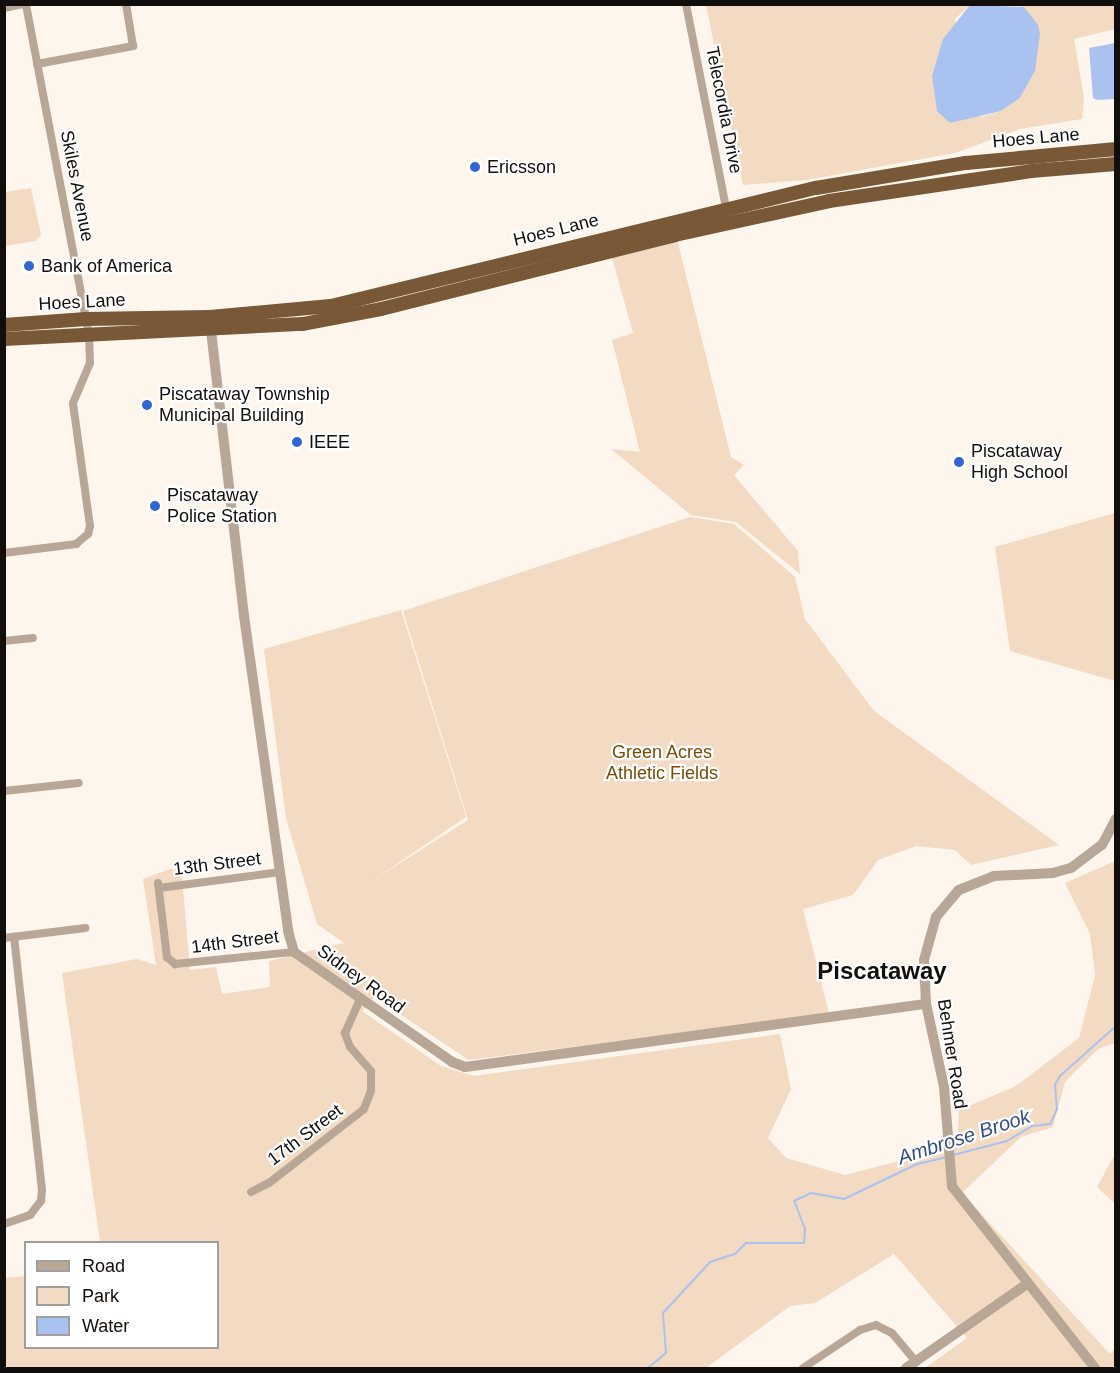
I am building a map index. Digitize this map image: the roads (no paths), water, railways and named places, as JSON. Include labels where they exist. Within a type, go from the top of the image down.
[{"type":"highway","name":"Hoes Lane","points":[[4,325],[86,319],[210,317],[331,306],[726,207],[966,163],[1116,149]]},
{"type":"highway","name":"Hoes Lane","points":[[4,339],[211,331],[303,324],[381,309],[729,222],[883,192],[1031,171],[1116,164]]},
{"type":"street","points":[[4,8],[25,4]]},
{"type":"street","name":"Skiles Avenue","points":[[4,553],[76,544],[88,534],[73,403],[90,363],[89,336],[25,4]]},
{"type":"street","points":[[37,64],[133,46],[126,4]]},
{"type":"street","name":"Telecordia Drive","points":[[686,4],[729,222]]},
{"type":"street","name":"Sidney Road","points":[[210,317],[244,616],[288,931],[294,952],[452,1062],[480,1068],[926,1004]]},
{"type":"street","points":[[4,641],[33,638]]},
{"type":"street","points":[[4,791],[79,783]]},
{"type":"street","name":"Behmer Road","points":[[1095,1368],[955,1193],[948,1161],[944,1087],[926,1004],[926,946],[936,917],[952,897],[969,884],[994,876],[1053,873],[1071,868],[1102,845],[1116,819]]},
{"type":"street","name":"13th Street","points":[[179,966],[167,957],[158,886],[280,872]]},
{"type":"street","points":[[4,1224],[30,1215],[40,1201],[42,1190],[9,937],[85,928]]},
{"type":"street","name":"14th Street","points":[[179,966],[294,952]]},
{"type":"street","name":"17th Street","points":[[251,1192],[268,1183],[364,1109],[372,1091],[371,1071],[350,1047],[345,1033],[360,1000]]},
{"type":"street","points":[[803,1368],[860,1330],[876,1325],[892,1334],[911,1365],[1027,1284]]},
{"type":"water","points":[[970,5],[1024,7],[1038,25],[1040,34],[1035,71],[1020,98],[1001,111],[950,123],[937,111],[932,76],[943,39]]},
{"type":"water","points":[[1115,43],[1115,99],[1097,100],[1093,98],[1089,48]]},
{"type":"waterway","name":"Ambrose Brook","points":[[953,1155],[1007,1141],[1032,1126],[1050,1124],[1057,1109],[1055,1085],[1060,1076],[1116,1026]]},
{"type":"waterway","name":"Ambrose Brook","points":[[648,1368],[666,1353],[663,1313],[710,1262],[735,1254],[746,1243],[804,1243],[805,1229],[794,1201],[811,1193],[844,1199],[917,1164],[947,1157]]},
{"type":"place","name":"Ericsson","points":[[475,167]]},
{"type":"place","name":"Bank of America","points":[[29,266]]},
{"type":"place","name":"Piscataway Township Municipal Building","points":[[147,405]]},
{"type":"place","name":"IEEE","points":[[297,442]]},
{"type":"place","name":"Piscataway High School","points":[[959,462]]},
{"type":"place","name":"Piscataway Police Station","points":[[155,506]]},
{"type":"district","name":"Piscataway","points":[[882,971]]},
{"type":"park label","name":"Green Acres Athletic Fields","points":[[662,763]]}]
